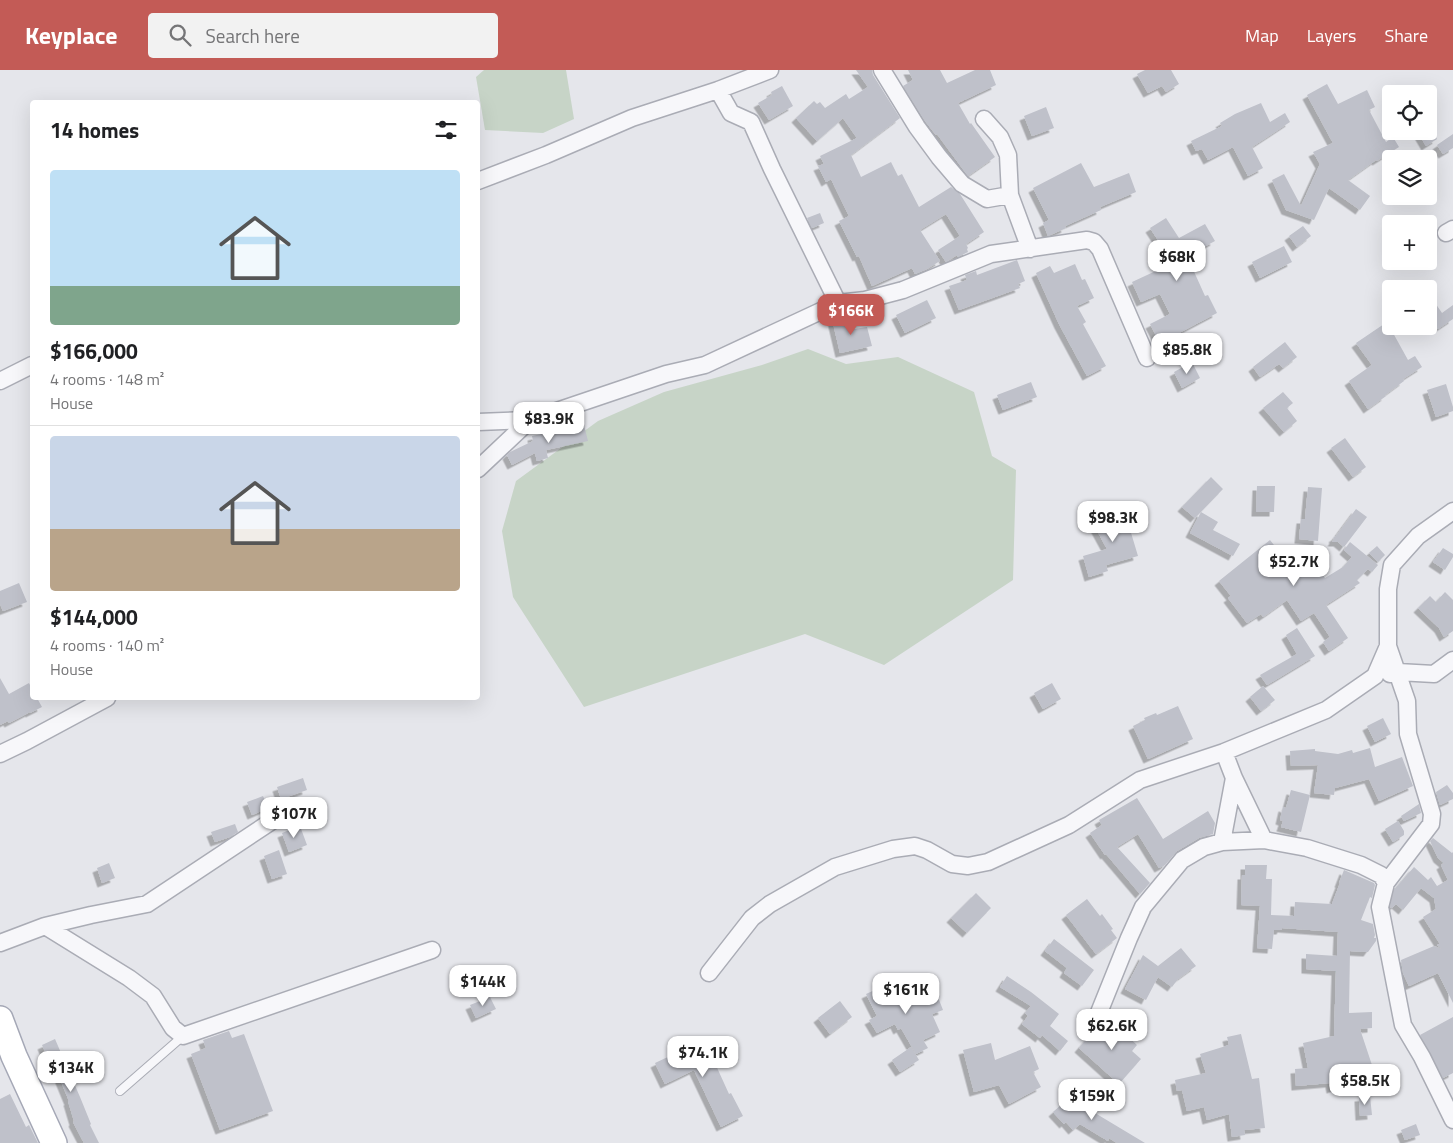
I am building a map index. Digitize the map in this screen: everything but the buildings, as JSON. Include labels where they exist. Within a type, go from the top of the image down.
[{"type":"main road","points":[[0,1019],[7,1059],[54,1143]]},
{"type":"street","points":[[480,180],[546,155],[632,118],[718,90],[770,70]]},
{"type":"street","points":[[882,70],[917,127],[962,184],[986,199],[1010,195]]},
{"type":"street","points":[[718,90],[731,113],[751,122],[838,303]]},
{"type":"street","points":[[984,119],[1000,137],[1008,155],[1010,195],[1030,249]]},
{"type":"street","points":[[480,422],[530,420],[666,374],[704,365],[838,303],[866,300],[903,290],[991,254],[1087,240],[1094,242],[1100,249],[1147,358]]},
{"type":"street","points":[[0,382],[30,366]]},
{"type":"street","points":[[480,467],[530,420]]},
{"type":"street","points":[[1453,511],[1418,536],[1392,564],[1388,589],[1388,646],[1407,700],[1408,734],[1432,814],[1431,824],[1386,884],[1380,907],[1404,1025],[1453,1120]]},
{"type":"street","points":[[1375,676],[1388,646]]},
{"type":"street","points":[[709,973],[752,918],[770,904],[835,867],[893,849],[915,846],[927,850],[952,864],[968,866],[988,862],[1069,825],[1140,780],[1224,752],[1326,710],[1375,676],[1398,672],[1434,674],[1453,660]]},
{"type":"street","points":[[0,754],[103,700]]},
{"type":"street","points":[[1224,752],[1234,778],[1264,840]]},
{"type":"street","points":[[1222,842],[1234,778]]},
{"type":"street","points":[[0,943],[45,926],[147,904],[284,813]]},
{"type":"street","points":[[1096,1020],[1129,938],[1144,907],[1182,860],[1204,847],[1222,842],[1264,840],[1307,848],[1361,865],[1380,875],[1386,884]]},
{"type":"street","points":[[45,926],[129,978],[153,996],[173,1028],[183,1036],[432,950]]},
{"type":"lane","points":[[120,1091],[183,1036]]},
{"type":"green space","points":[[484,70],[566,70],[574,119],[543,133],[485,130],[476,77]]},
{"type":"green space","points":[[808,349],[846,364],[898,357],[974,392],[992,456],[1016,470],[1013,580],[884,665],[805,634],[584,707],[513,597],[502,531],[516,481],[598,421],[664,392],[762,365]]}]
